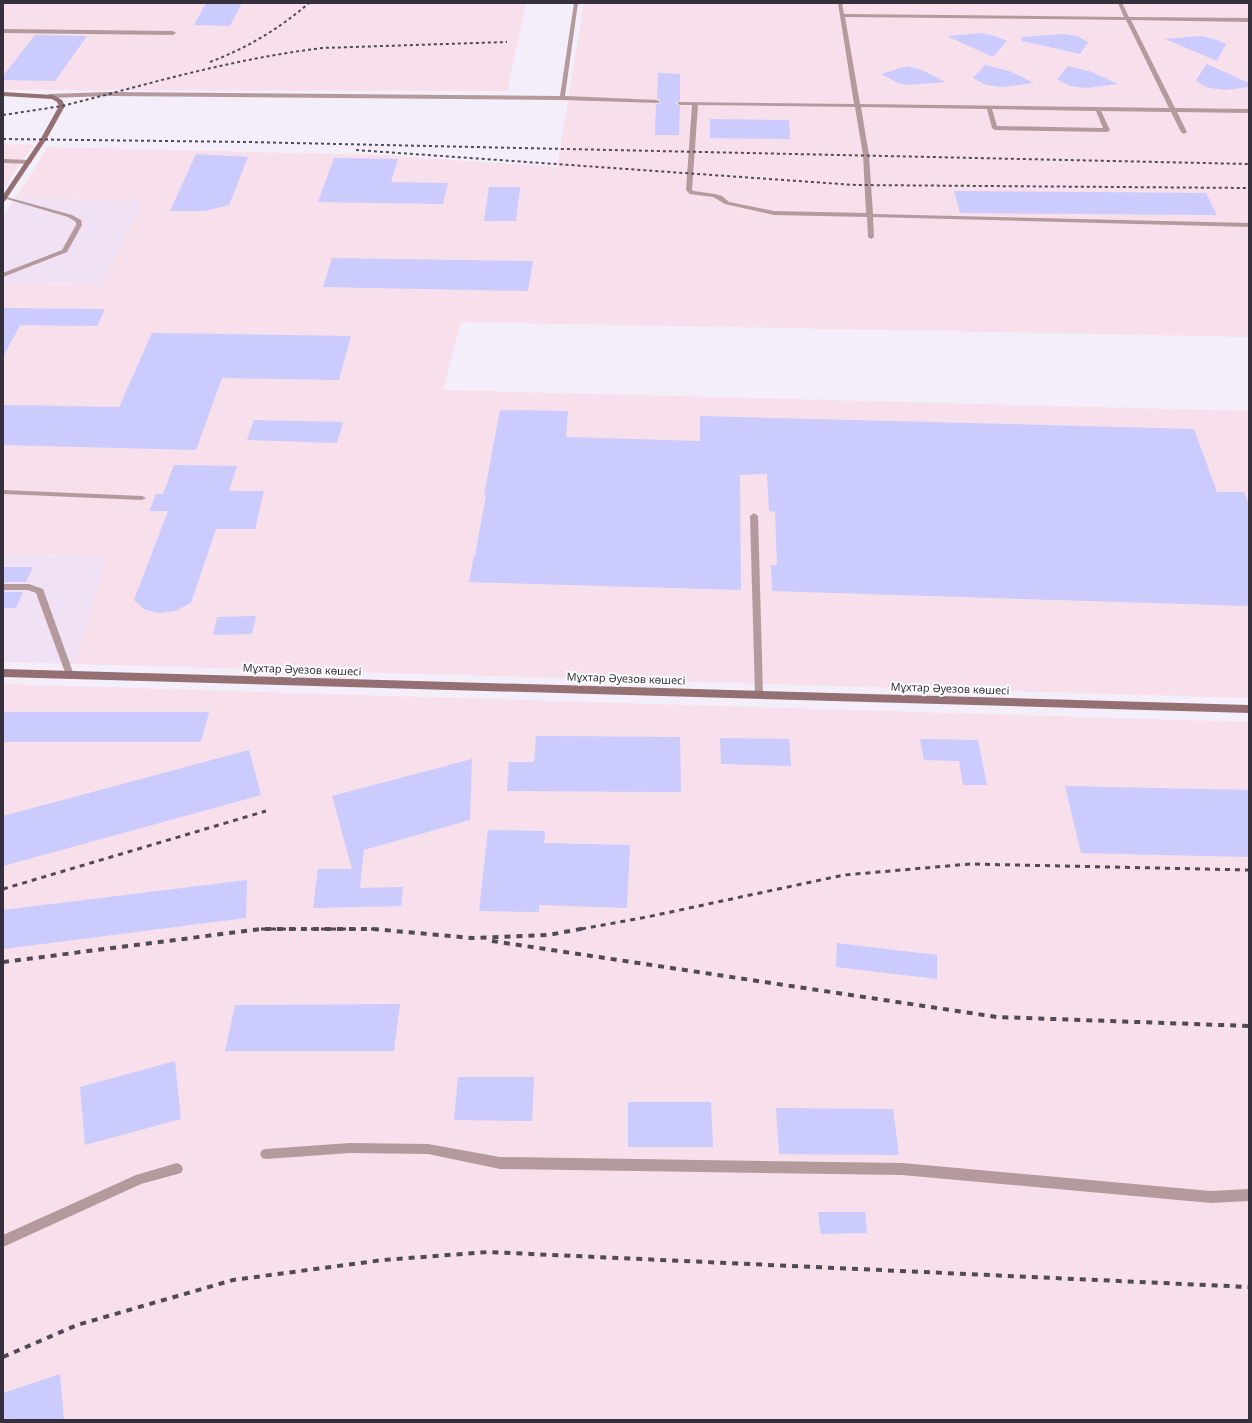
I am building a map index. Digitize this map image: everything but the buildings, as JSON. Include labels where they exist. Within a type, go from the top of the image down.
[{"type":"street","points":[[3,94],[49,96],[58,99],[62,106],[43,140],[4,198]]},
{"type":"street","name":"Мұхтар Әуезов көшесі","points":[[3,673],[1249,709]]},
{"type":"lane","points":[[562,98],[576,3]]},
{"type":"lane","points":[[840,3],[866,156],[871,237]]},
{"type":"lane","points":[[1120,3],[1184,132]]},
{"type":"lane","points":[[842,15],[1249,20]]},
{"type":"lane","points":[[3,31],[173,33]]},
{"type":"lane","points":[[49,96],[109,94],[562,98],[657,102]]},
{"type":"lane","points":[[680,102],[1249,111]]},
{"type":"lane","points":[[695,102],[689,190],[692,193],[723,198],[727,203],[774,212],[1249,225]]},
{"type":"lane","points":[[989,107],[995,128],[1107,130],[1098,109]]},
{"type":"lane","points":[[3,161],[29,162]]},
{"type":"lane","points":[[3,275],[65,251],[79,225],[79,221],[70,216],[4,198]]},
{"type":"lane","points":[[3,492],[142,498]]},
{"type":"lane","points":[[754,516],[759,694]]},
{"type":"lane","points":[[3,587],[29,587],[40,591],[70,675]]},
{"type":"lane","points":[[266,1154],[350,1148],[428,1149],[500,1163],[902,1169],[1211,1197],[1249,1195]]},
{"type":"lane","points":[[3,1241],[140,1179],[177,1170]]},
{"type":"shaded area","points":[[3,3],[526,3],[507,91],[3,90]]},
{"type":"shaded area","points":[[584,3],[1249,3],[1249,337],[461,322],[443,390],[1249,411],[1249,698],[75,664],[106,557],[3,554],[3,284],[101,285],[142,202],[16,197],[48,147],[380,155],[557,167]]},
{"type":"shaded area","points":[[3,144],[33,145],[3,189]]},
{"type":"shaded area","points":[[16,197],[143,202],[101,285],[3,284],[3,217]]},
{"type":"shaded area","points":[[3,554],[107,557],[75,664],[3,662]]},
{"type":"shaded area","points":[[3,684],[1249,722],[1249,1420],[3,1420]]},
{"type":"railway","points":[[210,62],[237,51],[262,37],[309,3]]},
{"type":"railway","points":[[109,94],[188,73],[268,56],[322,48],[507,42]]},
{"type":"railway","points":[[3,115],[62,106],[113,93]]},
{"type":"railway","points":[[3,139],[247,142],[1249,164]]},
{"type":"railway","points":[[356,150],[855,185],[1249,188]]},
{"type":"railway","points":[[3,889],[266,811]]},
{"type":"railway","points":[[581,929],[647,917],[844,875],[970,864],[1249,870]]},
{"type":"railway","points":[[3,962],[261,929],[373,929],[472,938],[548,935],[586,928]]},
{"type":"railway","points":[[492,941],[997,1017],[1249,1026]]},
{"type":"railway","points":[[3,1357],[77,1325],[233,1280],[383,1260],[488,1252],[1249,1287]]}]
